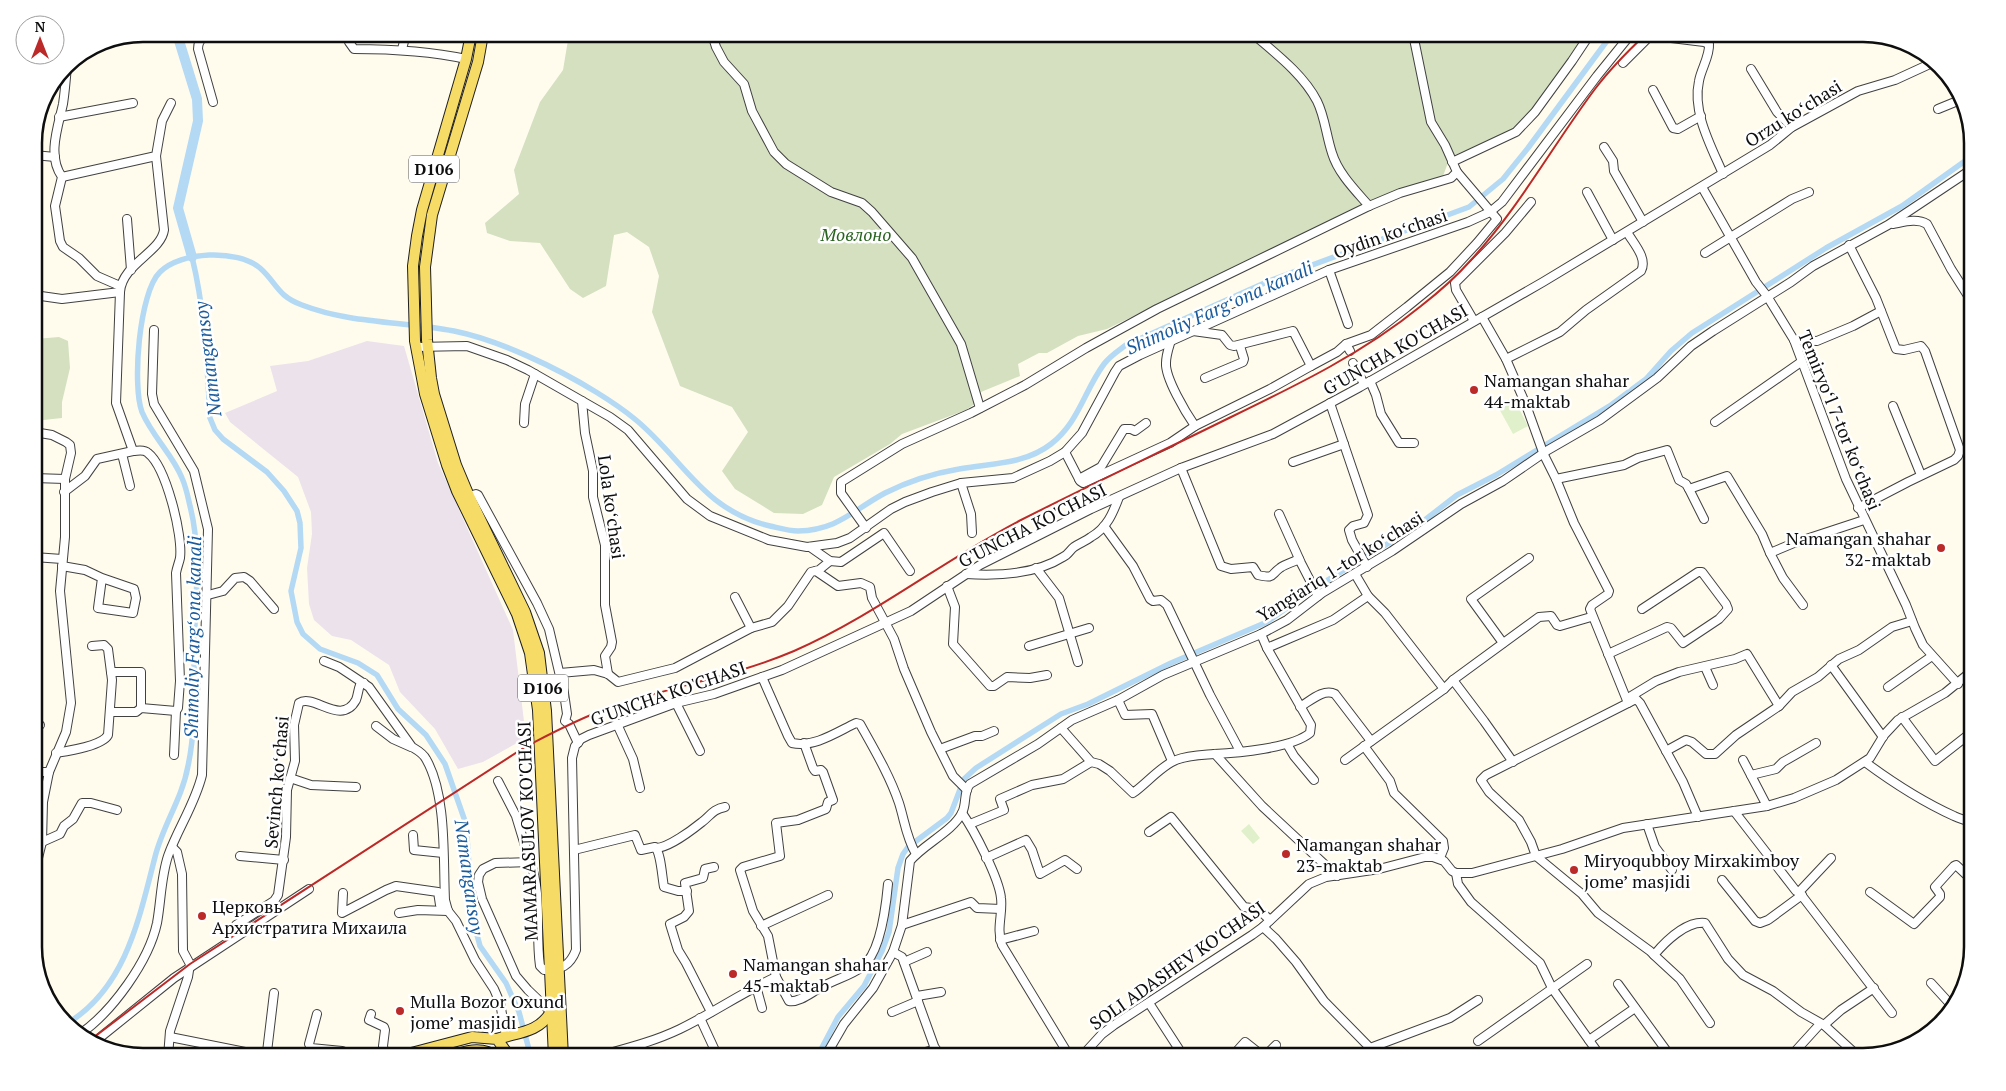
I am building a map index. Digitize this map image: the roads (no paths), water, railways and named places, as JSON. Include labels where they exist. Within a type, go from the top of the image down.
[{"type":"main road","name":"MAMARASULOV KO'CHASI","points":[[469,43],[422,210],[417,236],[413,266],[416,344],[425,394],[447,466],[457,491],[517,614],[530,653],[538,710],[554,970],[562,1048]]},
{"type":"main road","name":"MAMARASULOV KO'CHASI","points":[[481,43],[478,62],[432,215],[425,267],[427,343],[431,378],[450,448],[469,496],[525,612],[540,653],[546,711],[554,970],[551,1012],[553,1048]]},
{"type":"main road","points":[[430,1048],[472,1037],[505,1037],[533,1029],[544,1023],[551,1012]]},
{"type":"main road","points":[[505,1037],[508,1048]]},
{"type":"street","points":[[1262,42],[1304,82],[1312,94],[1322,113],[1336,162],[1346,179],[1369,206]]},
{"type":"street","points":[[1065,452],[1083,483],[1170,443],[1194,426],[1270,390],[1371,335],[1450,272],[1478,243],[1497,219],[1457,172],[1445,145],[1431,122],[1415,42]]},
{"type":"street","points":[[1452,162],[1516,132],[1535,112],[1585,42]]},
{"type":"street","points":[[1488,210],[1502,202],[1517,184],[1624,42]]},
{"type":"street","points":[[1623,63],[1644,42]]},
{"type":"street","points":[[1707,42],[1709,47],[1698,82],[1698,98],[1701,116],[1723,174]]},
{"type":"street","points":[[198,43],[198,49],[213,102]]},
{"type":"street","points":[[350,43],[354,49],[402,49],[437,52],[466,59]]},
{"type":"street","points":[[402,49],[404,43]]},
{"type":"street","points":[[715,43],[724,62],[744,84],[752,112],[774,152],[786,164],[831,192],[862,203],[912,258],[961,344],[980,408]]},
{"type":"street","name":"Orzu koʻchasi","points":[[1702,187],[1770,145],[1792,127],[1858,91],[1895,80],[1927,65]]},
{"type":"street","points":[[1751,69],[1777,112],[1792,127]]},
{"type":"street","points":[[66,78],[55,143],[55,157],[62,177],[55,206],[60,241],[63,247],[80,258],[97,276],[120,289]]},
{"type":"street","points":[[1653,90],[1673,128],[1678,129],[1701,116]]},
{"type":"street","points":[[1938,109],[1954,102]]},
{"type":"street","points":[[59,116],[132,103]]},
{"type":"street","points":[[133,451],[116,403],[120,289],[131,270],[163,237],[164,230],[156,156],[162,121],[171,103]]},
{"type":"street","points":[[1604,147],[1613,161],[1614,171],[1643,222]]},
{"type":"street","points":[[43,156],[55,157]]},
{"type":"street","points":[[62,177],[156,156]]},
{"type":"street","points":[[865,526],[841,493],[841,482],[902,444],[980,408],[1053,370],[1119,328],[1369,206],[1400,193],[1448,180],[1457,172]]},
{"type":"street","points":[[1888,225],[1963,176]]},
{"type":"street","name":"G'UNCHA KO'CHASI","points":[[554,970],[568,964],[576,950],[572,758],[575,746],[589,735],[676,703],[714,694],[782,670],[911,611],[966,574],[1009,549],[1181,468],[1273,434],[1482,317],[1702,187]]},
{"type":"street","name":"Temiryoʻl 7-tor koʻchasi","points":[[1702,187],[1756,282],[1767,296],[1794,340],[1858,508],[1923,645],[1958,684]]},
{"type":"street","points":[[1587,192],[1613,240]]},
{"type":"street","points":[[1705,253],[1792,199],[1808,192]]},
{"type":"street","points":[[1474,321],[1456,290],[1455,284],[1505,233],[1531,202]]},
{"type":"street","name":"Oydin koʻchasi","points":[[810,547],[837,543],[850,538],[865,526],[905,502],[961,483],[1013,478],[1042,465],[1065,452],[1082,433],[1108,381],[1120,366],[1171,340],[1329,270],[1460,225],[1488,210]]},
{"type":"street","points":[[127,220],[131,270]]},
{"type":"street","points":[[1888,225],[1915,221],[1922,221],[1927,224],[1963,288]]},
{"type":"street","name":"Yangiariq 1-tor koʻchasi","points":[[966,789],[973,782],[1072,720],[1118,700],[1192,657],[1261,634],[1287,620],[1318,594],[1355,574],[1442,519],[1461,504],[1503,481],[1548,450],[1600,420],[1657,378],[1691,346],[1767,296],[1813,266],[1888,225]]},
{"type":"street","points":[[1506,359],[1560,332],[1594,304],[1642,271],[1644,267],[1643,259],[1627,232]]},
{"type":"street","points":[[1849,246],[1881,311],[1896,349],[1904,350],[1920,346],[1924,351],[1960,450],[1954,460],[1858,508]]},
{"type":"street","points":[[1329,270],[1348,324]]},
{"type":"street","points":[[43,296],[62,299],[120,289]]},
{"type":"street","points":[[1794,340],[1817,341],[1854,326],[1881,311]]},
{"type":"street","points":[[1482,317],[1506,359],[1526,405],[1543,454],[1556,479],[1574,523],[1609,591],[1608,594],[1590,607],[1592,617],[1627,701]]},
{"type":"street","points":[[85,1031],[96,1024],[116,1000],[140,963],[152,939],[165,870],[172,847],[196,798],[202,775],[208,595],[208,529],[194,470],[158,412],[152,394],[154,330]]},
{"type":"street","points":[[1191,331],[1222,335],[1232,346],[1240,346],[1294,331],[1311,366]]},
{"type":"street","points":[[1171,340],[1166,359],[1166,369],[1181,403],[1194,426]]},
{"type":"street","points":[[416,344],[467,346],[507,360],[536,374],[628,430],[687,499],[710,516],[769,540],[810,547],[830,561],[838,562],[845,560],[884,533],[910,571]]},
{"type":"street","points":[[1205,378],[1243,362],[1240,346]]},
{"type":"street","points":[[1715,422],[1801,362]]},
{"type":"street","points":[[1353,363],[1376,395],[1381,414],[1399,443],[1414,443]]},
{"type":"street","points":[[524,423],[525,404],[536,374]]},
{"type":"street","name":"Lola koʻchasi","points":[[582,401],[585,434],[593,472],[592,497],[605,545],[605,605],[612,642],[612,647],[605,656],[608,674]]},
{"type":"street","points":[[1330,403],[1368,515],[1364,523],[1353,526],[1349,530],[1358,553],[1366,566]]},
{"type":"street","points":[[1893,406],[1921,475]]},
{"type":"street","points":[[1079,479],[1101,467],[1124,429],[1135,431],[1146,423]]},
{"type":"street","points":[[43,434],[52,435],[70,445],[72,453],[64,478],[65,537],[60,591],[71,703],[66,732],[49,772],[43,802]]},
{"type":"street","points":[[1293,462],[1344,444]]},
{"type":"street","points":[[1556,479],[1624,465],[1638,458],[1667,450],[1679,480],[1686,484],[1704,519]]},
{"type":"street","points":[[64,492],[85,476],[96,459],[133,451],[147,452],[158,468],[174,509],[178,528],[180,558],[176,573],[180,681],[178,708],[176,711],[174,755]]},
{"type":"street","points":[[122,454],[130,486]]},
{"type":"street","points":[[1181,468],[1222,566],[1231,569],[1253,567],[1258,575],[1269,576],[1277,574],[1280,568],[1299,559]]},
{"type":"street","points":[[1688,489],[1727,476],[1762,534],[1784,578],[1803,605]]},
{"type":"street","points":[[43,478],[64,478]]},
{"type":"street","points":[[961,483],[971,514],[972,533]]},
{"type":"street","points":[[469,496],[478,495],[537,603],[549,629],[560,673],[567,714],[565,721],[569,724],[578,743]]},
{"type":"street","points":[[966,574],[1005,574],[1036,568],[1061,559],[1104,526],[1110,519],[1120,497]]},
{"type":"street","points":[[1279,514],[1299,559],[1318,594]]},
{"type":"street","points":[[1770,553],[1864,520]]},
{"type":"street","points":[[1104,526],[1133,566],[1150,599],[1153,601],[1161,600],[1166,603],[1210,695],[1240,751]]},
{"type":"street","points":[[1502,643],[1471,599],[1529,558]]},
{"type":"street","points":[[43,559],[62,562],[134,588],[136,598],[133,613],[98,608],[102,578]]},
{"type":"street","points":[[560,673],[594,670],[608,674],[618,682],[675,668],[751,628],[766,625],[788,606],[811,572],[816,571],[830,561]]},
{"type":"street","points":[[1036,568],[1059,598],[1078,662]]},
{"type":"street","points":[[816,571],[838,586],[861,583],[868,586],[886,622],[921,710],[957,781],[966,789],[962,813],[950,827],[915,852],[910,861],[902,925],[892,952],[882,967],[873,988],[844,1024],[830,1048]]},
{"type":"street","points":[[1608,654],[1667,627],[1671,628],[1682,643],[1728,609],[1702,572],[1698,572],[1642,610]]},
{"type":"street","points":[[1355,574],[1368,596],[1385,614],[1444,689]]},
{"type":"street","points":[[208,595],[223,590],[235,578],[244,577],[250,580],[274,609]]},
{"type":"street","points":[[948,586],[954,607],[953,644],[990,686],[994,686],[1007,677],[1030,678],[1047,675]]},
{"type":"street","points":[[1267,648],[1332,620],[1368,596]]},
{"type":"street","points":[[735,597],[751,628]]},
{"type":"street","points":[[1345,760],[1444,689],[1453,680],[1539,617],[1551,616],[1557,625],[1560,626],[1592,617]]},
{"type":"street","points":[[1666,751],[1686,740],[1692,742],[1706,754],[1715,754],[1736,735],[1779,706],[1792,692],[1818,677],[1831,665],[1866,646],[1892,627],[1912,621]]},
{"type":"street","points":[[1029,646],[1089,628]]},
{"type":"street","points":[[1061,728],[1091,762],[1099,764],[1110,771],[1134,793],[1172,762],[1184,757],[1287,744],[1310,734],[1311,725],[1261,634]]},
{"type":"street","points":[[56,753],[78,749],[106,739],[108,735],[112,672],[108,647],[92,646]]},
{"type":"street","points":[[1710,1023],[1680,979],[1644,946],[1598,914],[1582,894],[1536,856],[1519,820],[1481,782],[1482,778],[1486,775],[1627,701],[1656,681],[1678,672],[1706,667],[1747,654],[1779,706]]},
{"type":"street","points":[[1888,687],[1932,656]]},
{"type":"street","points":[[324,661],[339,667],[364,683],[412,747],[427,760],[441,805],[445,900],[448,911]]},
{"type":"street","points":[[1831,665],[1883,737]]},
{"type":"street","points":[[1706,667],[1713,685]]},
{"type":"street","points":[[112,672],[141,672],[141,708]]},
{"type":"street","points":[[762,677],[790,741],[796,744],[822,740],[859,723],[884,768],[899,802],[909,842],[915,852]]},
{"type":"street","points":[[1300,707],[1324,692],[1336,694],[1390,781],[1394,793],[1443,841],[1444,848],[1440,858],[1456,873],[1472,873],[1536,856],[1617,830],[1767,806],[1794,798],[1836,780],[1865,762],[1870,758],[1889,728],[1902,717],[1964,679]]},
{"type":"street","points":[[1453,680],[1513,762]]},
{"type":"street","name":"Sevinch koʻchasi","points":[[236,925],[276,898],[284,860],[287,790],[295,761],[294,725],[299,703],[305,700],[339,711],[347,709],[357,698],[360,685],[364,683]]},
{"type":"street","points":[[1627,701],[1636,699],[1640,703],[1687,788],[1698,817]]},
{"type":"street","points":[[1118,700],[1125,716],[1152,714],[1172,762]]},
{"type":"street","points":[[676,703],[700,751]]},
{"type":"street","points":[[110,712],[136,712],[141,708],[176,711]]},
{"type":"street","points":[[1902,717],[1935,761],[1964,738]]},
{"type":"street","points":[[617,724],[633,760],[640,788]]},
{"type":"street","points":[[376,726],[393,739],[412,747]]},
{"type":"street","points":[[940,749],[994,731]]},
{"type":"street","points":[[804,743],[813,768],[815,771],[820,770],[822,772],[834,798],[828,802],[826,809],[798,820],[776,823],[780,856],[740,869],[747,897],[768,936],[776,977],[788,1000],[792,1002],[856,971],[867,963],[882,925],[888,884]]},
{"type":"street","points":[[1751,775],[1776,769],[1783,762],[1816,743]]},
{"type":"street","points":[[1287,744],[1294,756],[1314,780]]},
{"type":"street","points":[[1215,754],[1262,806],[1337,876]]},
{"type":"street","points":[[1743,760],[1767,806]]},
{"type":"street","points":[[970,824],[1004,810],[1000,799],[1032,785],[1063,779],[1091,762]]},
{"type":"street","points":[[1865,762],[1934,806],[1964,820]]},
{"type":"street","points":[[43,772],[49,772]]},
{"type":"street","points":[[290,778],[311,785],[356,787]]},
{"type":"street","points":[[498,781],[523,833],[530,862],[534,870],[538,900],[540,963],[544,970],[554,970]]},
{"type":"street","points":[[43,842],[60,834],[64,826],[73,819],[82,804],[91,803],[117,810]]},
{"type":"street","points":[[574,850],[635,835],[642,850],[666,846],[703,821],[717,808],[724,807]]},
{"type":"street","points":[[1734,811],[1892,1013]]},
{"type":"street","points":[[962,813],[970,824],[1000,891],[1001,909],[998,928],[1000,940],[1011,962],[1064,1048]]},
{"type":"street","points":[[1149,832],[1171,817],[1244,907],[1258,908],[1270,920]]},
{"type":"street","points":[[1647,824],[1655,847],[1672,870]]},
{"type":"street","points":[[413,835],[414,850],[443,853]]},
{"type":"street","points":[[986,858],[1026,840],[1032,850],[1040,874],[1065,860],[1077,869]]},
{"type":"street","points":[[169,1048],[170,1031],[190,966],[183,951],[182,874],[177,852],[172,847]]},
{"type":"street","points":[[656,848],[660,857],[659,862],[664,887],[678,891],[687,891]]},
{"type":"street","points":[[240,856],[284,860]]},
{"type":"street","name":"SOLI ADASHEV KO'CHASI","points":[[1089,1048],[1102,1034],[1263,927],[1309,884],[1326,877],[1379,869],[1425,857],[1440,858]]},
{"type":"street","points":[[1722,880],[1755,920],[1760,923],[1768,920],[1800,893],[1831,858]]},
{"type":"street","points":[[530,862],[495,863],[481,871],[478,882],[482,898],[516,976],[551,1012]]},
{"type":"street","points":[[1870,892],[1914,924],[1940,896],[1935,887],[1954,866],[1956,865],[1964,872]]},
{"type":"street","points":[[711,1012],[678,950],[670,924],[684,917],[689,912],[685,883],[703,878],[705,869],[714,867]]},
{"type":"street","points":[[1456,873],[1458,884],[1471,902],[1535,956],[1552,988],[1595,1048]]},
{"type":"street","points":[[342,893],[342,913],[396,886],[438,892],[440,905],[448,911],[456,922],[475,960],[494,989],[500,1003],[505,1037]]},
{"type":"street","points":[[99,1038],[190,966],[309,889]]},
{"type":"street","points":[[761,926],[828,895]]},
{"type":"street","points":[[902,925],[972,902],[977,908],[1001,909]]},
{"type":"street","points":[[399,914],[418,910],[448,911]]},
{"type":"street","points":[[1654,955],[1684,929],[1700,922],[1705,922],[1728,959],[1743,975],[1774,991],[1822,1024],[1849,1048]]},
{"type":"street","points":[[1263,927],[1270,932],[1296,962],[1324,1001],[1370,1048],[1450,1018],[1478,1000]]},
{"type":"street","points":[[1000,940],[1034,931]]},
{"type":"street","points":[[892,952],[902,956],[935,1048]]},
{"type":"street","points":[[904,962],[927,952]]},
{"type":"street","points":[[867,963],[882,967]]},
{"type":"street","points":[[1478,1041],[1587,964]]},
{"type":"street","points":[[627,1048],[662,1038],[756,986],[776,977]]},
{"type":"street","points":[[1931,983],[1948,1002]]},
{"type":"street","points":[[1618,984],[1629,1002],[1664,1048]]},
{"type":"street","points":[[756,986],[762,1008]]},
{"type":"street","points":[[1799,1048],[1822,1024],[1874,988]]},
{"type":"street","points":[[892,1012],[918,999],[941,992]]},
{"type":"street","points":[[267,1048],[274,993]]},
{"type":"street","points":[[1148,1003],[1178,1048]]},
{"type":"street","points":[[1589,1040],[1635,1008]]},
{"type":"street","points":[[311,1048],[309,1044],[317,1014]]},
{"type":"street","points":[[371,1014],[369,1020],[385,1030],[383,1048]]},
{"type":"street","points":[[700,1018],[714,1048]]},
{"type":"street","points":[[170,1038],[224,1048]]},
{"type":"street","points":[[1240,1048],[1245,1042],[1253,1048]]},
{"type":"street","points":[[1273,1048],[1276,1045]]},
{"type":"waterway","name":"Shimoliy Fargʻona kanali","points":[[73,1020],[88,1008],[104,991],[117,971],[127,950],[143,904],[158,845],[177,801],[191,752],[194,709],[197,578],[194,523],[186,488],[178,470],[142,412],[138,382],[139,340],[147,299],[153,283],[160,272],[169,265],[195,256],[224,255],[238,258],[260,268],[287,298],[302,305],[339,316],[454,331],[508,348],[564,374],[621,409],[653,435],[696,482],[728,509],[747,519],[770,526],[795,531],[812,530],[835,523],[885,493],[931,475],[1018,460],[1041,451],[1051,444],[1068,426],[1104,364],[1126,345],[1269,281],[1469,207],[1503,179],[1606,42]]},
{"type":"waterway","points":[[180,43],[197,99],[198,121],[178,208],[192,257]]},
{"type":"waterway","points":[[822,1048],[838,1017],[864,986],[882,951],[889,932],[898,868],[903,854],[908,847],[947,818],[951,813],[964,779],[976,768],[1061,714],[1088,704],[1171,663],[1267,622],[1316,587],[1417,526],[1457,495],[1496,475],[1611,405],[1646,379],[1671,351],[1692,333],[1826,248],[1902,206],[1963,162]]},
{"type":"waterway","name":"Namangansoy","points":[[192,257],[203,317],[210,418],[215,430],[223,439],[267,472],[284,491],[297,511],[300,523],[301,548],[291,591],[297,622],[303,634],[320,649],[358,663],[377,675],[398,709],[426,735],[445,764],[466,824],[473,920],[480,946],[506,983],[519,1012],[529,1048]]},
{"type":"railway","points":[[95,1036],[190,964],[525,747],[606,709],[748,668],[794,651],[852,622],[963,553],[1019,521],[1278,394],[1352,354],[1399,323],[1434,295],[1471,260],[1505,219],[1595,89],[1619,60],[1638,42]]},
{"type":"place","name":"Namangan shahar 44-maktab","points":[[1474,390]]},
{"type":"place","name":"Namangan shahar 32-maktab","points":[[1941,548]]},
{"type":"place","name":"Namangan shahar 23-maktab","points":[[1286,854]]},
{"type":"place","name":"Miryoqubboy Mirxakimboy jome’ masjidi","points":[[1574,870]]},
{"type":"place","name":"Церковь Архистратига Михаила","points":[[202,916]]},
{"type":"place","name":"Namangan shahar 45-maktab","points":[[733,974]]},
{"type":"place","name":"Mulla Bozor Oxund jome’ masjidi","points":[[400,1011]]},
{"type":"park label","name":"Мовлоно","points":[[856,234]]}]
